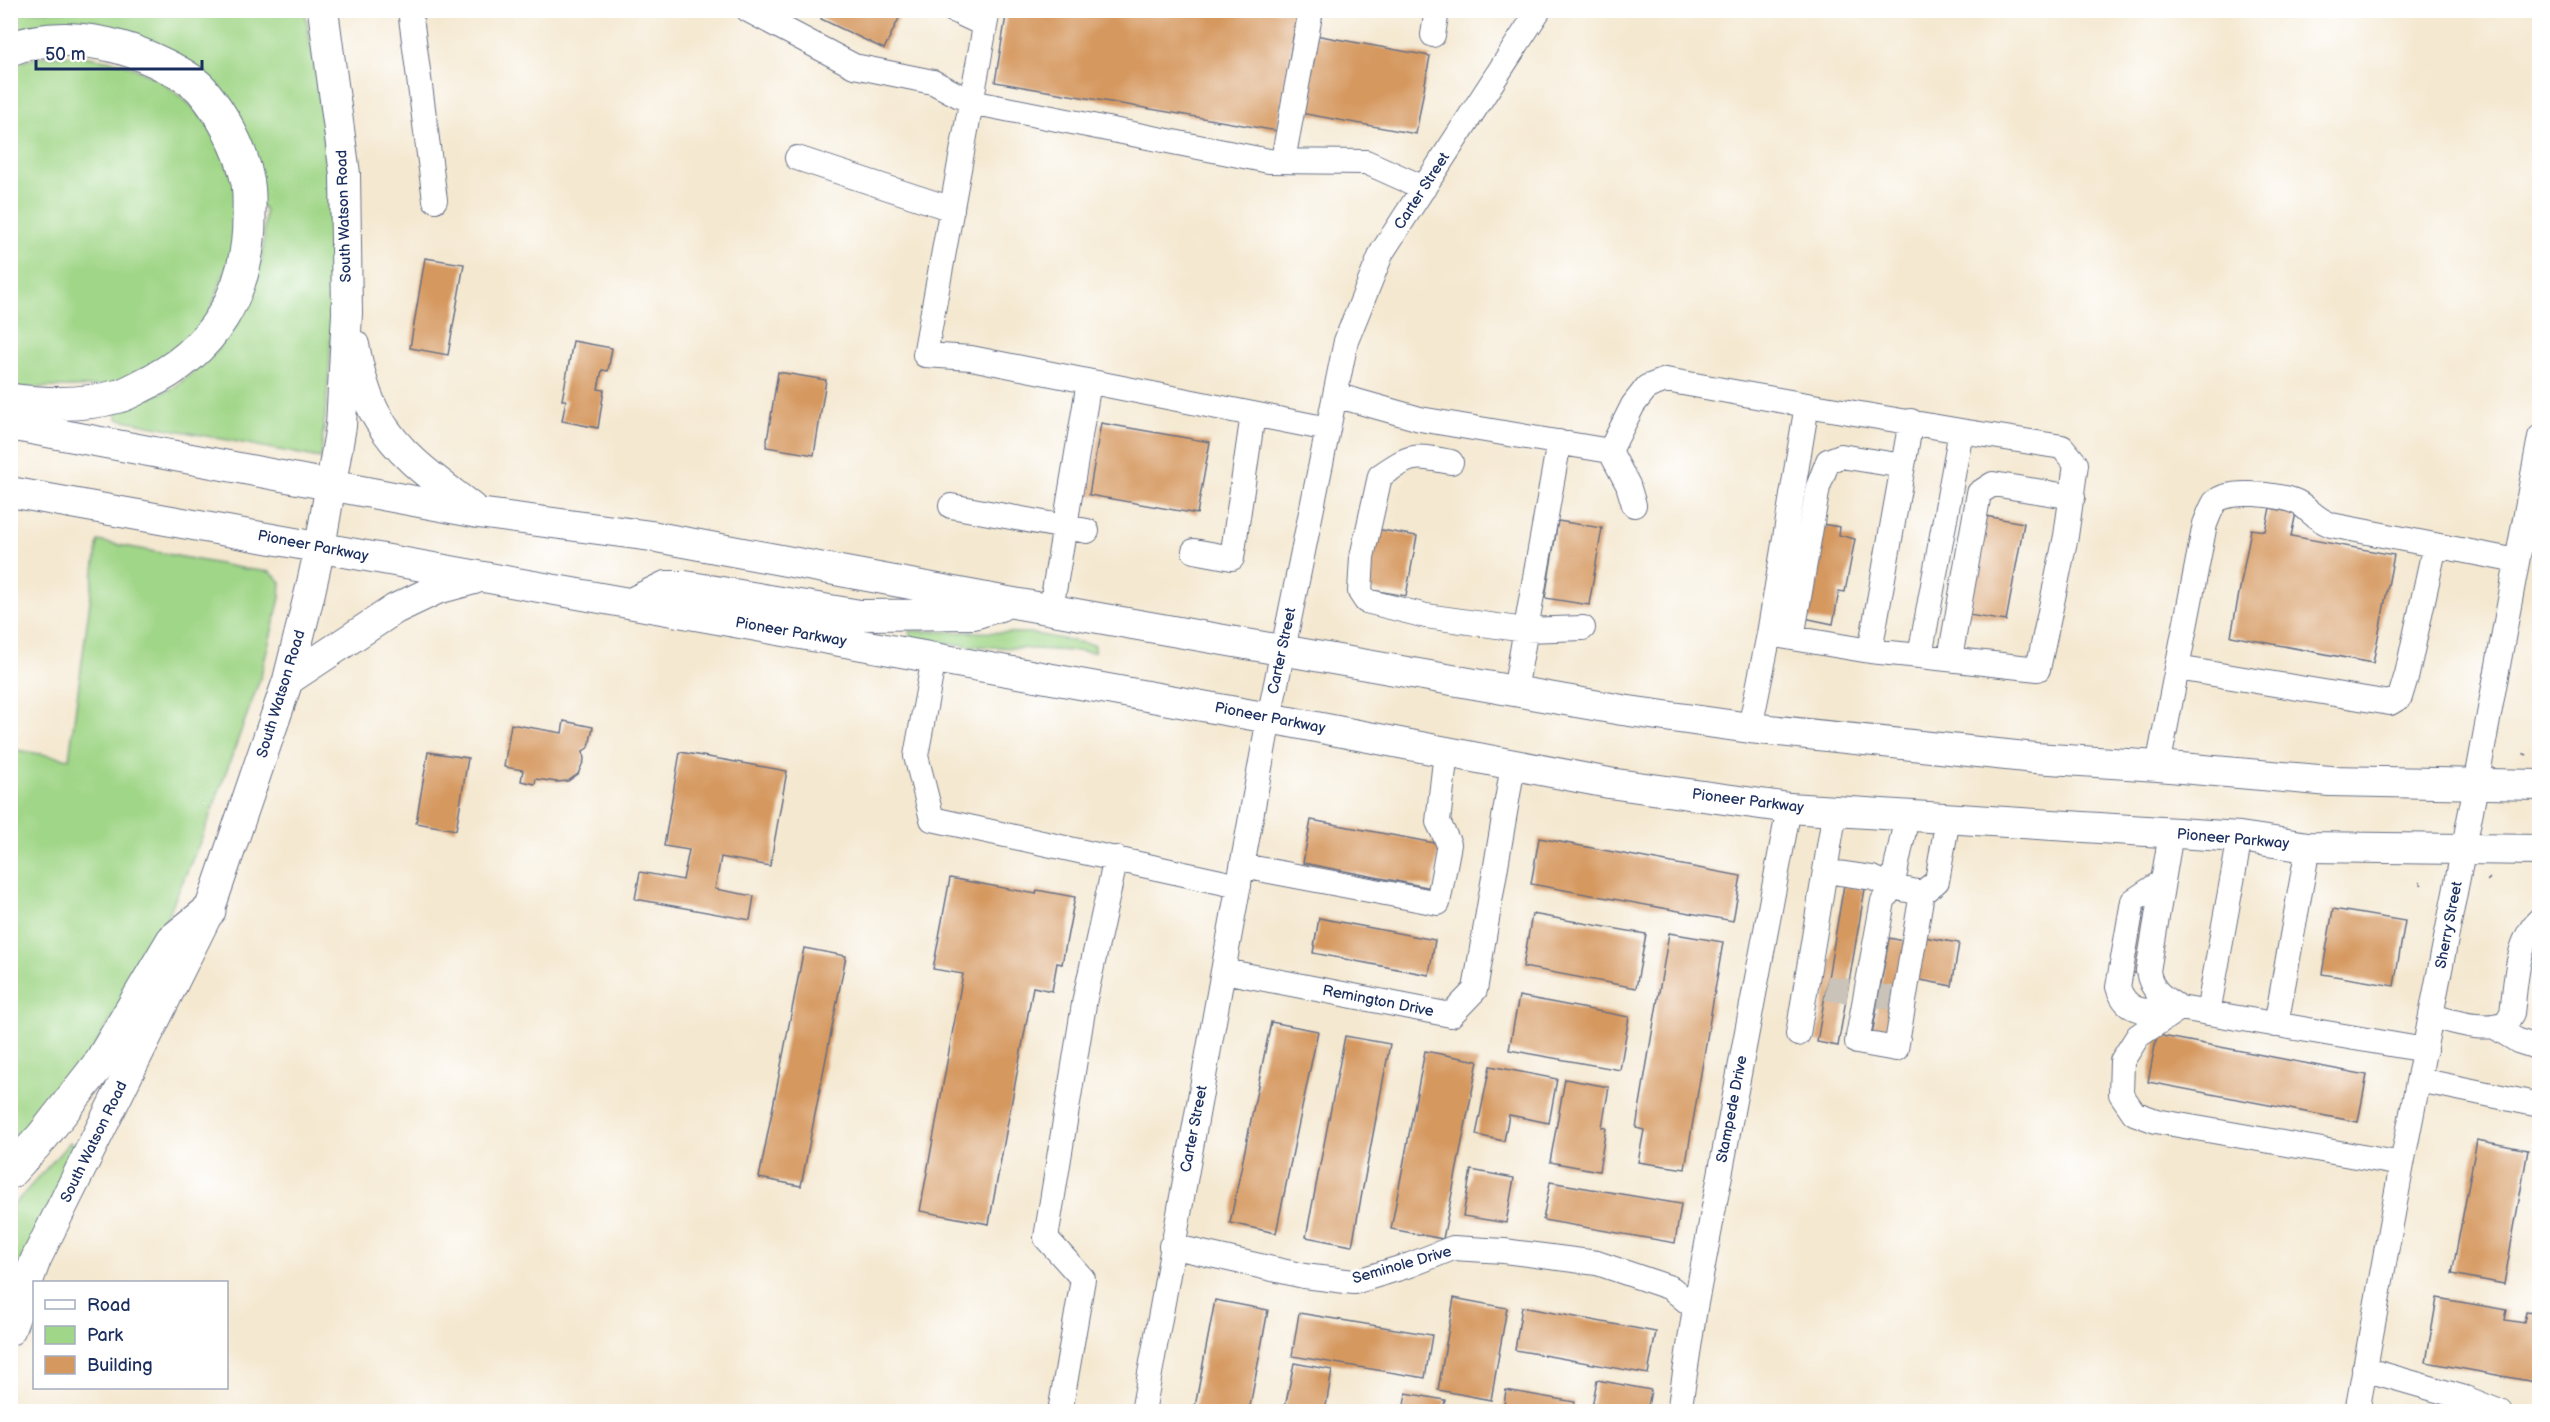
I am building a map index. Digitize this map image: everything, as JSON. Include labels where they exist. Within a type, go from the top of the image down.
[{"type":"highway","points":[[10,49],[53,40],[93,40],[144,55],[201,89],[223,123],[242,160],[248,182],[249,231],[244,268],[227,311],[189,358],[171,370],[121,395],[80,404],[10,400]]},
{"type":"highway","points":[[10,1172],[43,1137],[100,1063],[173,940],[209,911]]},
{"type":"main road","name":"South Watson Road","points":[[10,1330],[36,1258],[209,911],[288,680],[320,548],[341,426],[347,313],[345,174],[323,10]]},
{"type":"main road","points":[[347,313],[366,392],[378,420],[399,448],[478,513]]},
{"type":"main road","points":[[10,425],[478,513],[651,536],[1008,602],[1622,710],[1750,728],[2035,758],[2330,781],[2540,785]]},
{"type":"main road","name":"Pioneer Parkway","points":[[10,492],[1269,718],[1609,783],[1789,808],[2240,837],[2308,847],[2463,851],[2540,850]]},
{"type":"main road","points":[[288,680],[395,609],[437,589],[482,577]]},
{"type":"main road","points":[[631,603],[666,586],[685,586],[860,615],[974,614],[995,609],[1008,602]]},
{"type":"street","points":[[410,10],[435,200]]},
{"type":"street","points":[[748,10],[854,66],[933,82],[971,102],[1269,161],[1366,162],[1424,188]]},
{"type":"street","points":[[953,10],[986,18],[925,355],[958,356],[1328,429]]},
{"type":"street","points":[[1283,160],[1311,10]]},
{"type":"street","points":[[1433,35],[1437,10]]},
{"type":"street","name":"Carter Street","points":[[1143,1412],[1171,1246],[1224,971],[1269,718],[1346,341],[1382,252],[1539,10]]},
{"type":"street","points":[[797,158],[952,209]]},
{"type":"street","points":[[1610,451],[1633,405],[1647,387],[1666,380],[2062,447],[2076,464],[2073,496],[2038,669],[1870,651],[1768,634]]},
{"type":"street","points":[[1051,609],[1076,529],[1089,382]]},
{"type":"street","points":[[1335,395],[1420,418],[1610,451]]},
{"type":"street","points":[[1750,728],[1807,405]]},
{"type":"street","points":[[1194,551],[1232,558],[1253,414]]},
{"type":"street","points":[[1870,651],[1911,421]]},
{"type":"street","points":[[1920,656],[1961,431]]},
{"type":"street","name":"Sherry Street","points":[[2357,1412],[2517,561],[2533,515],[2540,437]]},
{"type":"street","points":[[1515,691],[1558,442]]},
{"type":"street","points":[[1610,451],[1629,485],[1635,505]]},
{"type":"street","points":[[1792,638],[1818,487],[1828,461],[1841,456],[1903,466]]},
{"type":"street","points":[[1451,462],[1426,457],[1407,458],[1380,476],[1362,557],[1360,592],[1366,601],[1426,616],[1526,630],[1583,628]]},
{"type":"street","points":[[1950,658],[1979,493],[1994,484],[2073,496]]},
{"type":"street","points":[[2158,766],[2205,524],[2216,502],[2225,496],[2259,494],[2297,502],[2317,520],[2331,525],[2517,561]]},
{"type":"street","points":[[951,506],[1076,529]]},
{"type":"street","points":[[2177,668],[2390,703],[2400,697],[2408,674],[2435,545]]},
{"type":"street","points":[[934,658],[916,756],[932,819],[1116,858],[1438,903],[1449,844],[1438,822],[1446,752]]},
{"type":"street","name":"Remington Drive","points":[[1224,971],[1451,1015],[1475,990],[1513,765]]},
{"type":"street","name":"Stampede Drive","points":[[1679,1412],[1695,1308],[1789,808]]},
{"type":"street","points":[[1835,810],[1825,871],[1861,993]]},
{"type":"street","points":[[1861,993],[1883,901],[1892,887],[1906,816]]},
{"type":"street","points":[[1798,1034],[1861,993],[1915,934],[1922,893],[1937,881],[1948,818]]},
{"type":"street","points":[[2171,833],[2148,971],[2150,984],[2160,996],[2180,1008],[2425,1050]]},
{"type":"street","points":[[2208,1013],[2240,837]]},
{"type":"street","points":[[2276,1024],[2308,847]]},
{"type":"street","points":[[1060,1412],[1083,1280],[1046,1238],[1085,998],[1116,858]]},
{"type":"street","points":[[1825,871],[1873,878],[1892,887],[1922,893]]},
{"type":"street","points":[[2495,1027],[2506,1023],[2512,1013],[2525,942],[2530,931],[2540,919]]},
{"type":"street","points":[[1878,927],[1915,934]]},
{"type":"street","points":[[2180,1008],[2138,1036],[2122,1061],[2121,1094],[2134,1113],[2156,1121],[2402,1164]]},
{"type":"street","points":[[2431,1016],[2466,1024],[2495,1027],[2518,1041],[2540,1048]]},
{"type":"street","points":[[2419,1080],[2540,1105]]},
{"type":"street","name":"Seminole Drive","points":[[1171,1246],[1304,1276],[1354,1282],[1410,1266],[1453,1248],[1504,1251],[1597,1263],[1671,1288],[1695,1308]]},
{"type":"street","points":[[2364,1369],[2465,1398],[2500,1412]]},
{"type":"green space","points":[[11,11],[305,11],[323,133],[332,256],[330,354],[321,458],[117,419],[117,411],[175,387],[216,352],[239,321],[254,289],[263,250],[265,211],[179,63],[11,40]]},
{"type":"green space","points":[[77,55],[123,63],[160,80],[193,107],[211,129],[238,189],[240,232],[203,331],[123,386],[11,388],[11,65],[39,57]]},
{"type":"green space","points":[[98,541],[270,572],[281,582],[280,598],[260,679],[203,835],[151,954],[82,1068],[11,1154],[11,749],[69,759]]},
{"type":"green space","points":[[910,631],[1030,633],[1095,645],[1094,652],[971,646],[910,638]]},
{"type":"green space","points":[[70,1142],[77,1148],[11,1284],[11,1208]]},
{"type":"building","points":[[826,10],[903,10],[884,49],[821,19]]},
{"type":"building","points":[[1007,10],[1298,10],[1277,131],[995,82]]},
{"type":"building","points":[[1315,35],[1430,56],[1416,134],[1300,113]]},
{"type":"building","points":[[425,258],[464,264],[448,355],[410,348]]},
{"type":"building","points":[[573,341],[612,348],[608,371],[602,370],[598,389],[604,390],[598,428],[562,421],[566,400],[562,400]]},
{"type":"building","points":[[778,372],[826,380],[814,455],[766,447]]},
{"type":"building","points":[[1101,423],[1210,442],[1197,514],[1089,495]]},
{"type":"building","points":[[2270,508],[2296,513],[2291,536],[2394,555],[2373,663],[2231,636],[2251,529],[2265,531]]},
{"type":"building","points":[[1985,516],[2024,523],[2006,621],[1968,615]]},
{"type":"building","points":[[1558,521],[1602,528],[1589,605],[1545,598]]},
{"type":"building","points":[[1821,524],[1840,527],[1839,535],[1855,539],[1845,592],[1839,591],[1833,624],[1804,618]]},
{"type":"building","points":[[1376,529],[1417,536],[1406,596],[1366,589]]},
{"type":"building","points":[[564,721],[593,727],[589,747],[583,751],[584,760],[578,774],[568,781],[536,779],[535,784],[521,781],[523,770],[504,767],[511,724],[562,733]]},
{"type":"building","points":[[428,752],[468,758],[456,830],[416,823]]},
{"type":"building","points":[[680,752],[787,771],[770,866],[721,857],[715,889],[754,896],[750,920],[635,899],[640,872],[683,880],[689,850],[664,846]]},
{"type":"building","points":[[1311,820],[1440,844],[1432,888],[1303,863]]},
{"type":"building","points":[[1539,838],[1741,876],[1733,921],[1531,884]]},
{"type":"building","points":[[950,878],[1036,894],[1037,890],[1075,897],[1062,964],[1057,963],[1052,991],[1033,987],[989,1224],[920,1211],[963,974],[933,969]]},
{"type":"building","points":[[1844,885],[1865,889],[1838,1046],[1817,1042]]},
{"type":"building","points":[[2333,909],[2405,921],[2394,986],[2322,974]]},
{"type":"building","points":[[1532,914],[1646,934],[1636,988],[1523,967]]},
{"type":"building","points":[[1319,918],[1435,940],[1429,975],[1313,953]]},
{"type":"building","points":[[2137,919],[2150,921],[2141,974],[2128,972]]},
{"type":"building","points":[[1669,933],[1723,942],[1685,1169],[1638,1162],[1644,1130],[1636,1128]]},
{"type":"building","points":[[1918,936],[1959,943],[1952,986],[1910,978]]},
{"type":"building","points":[[1889,938],[1909,942],[1892,1038],[1872,1035]]},
{"type":"building","points":[[804,948],[846,956],[801,1186],[759,1178]]},
{"type":"building","points":[[1519,996],[1629,1017],[1620,1070],[1509,1050]]},
{"type":"building","points":[[1271,1022],[1318,1031],[1276,1233],[1230,1223]]},
{"type":"building","points":[[2157,1035],[2367,1075],[2358,1122],[2148,1082]]},
{"type":"building","points":[[1345,1036],[1390,1044],[1352,1246],[1306,1237]]},
{"type":"building","points":[[1425,1051],[1478,1061],[1443,1239],[1391,1229]]},
{"type":"building","points":[[1490,1066],[1557,1079],[1549,1123],[1509,1115],[1504,1141],[1476,1135]]},
{"type":"building","points":[[1565,1079],[1609,1087],[1602,1127],[1606,1128],[1599,1171],[1550,1162]]},
{"type":"building","points":[[2477,1140],[2528,1150],[2504,1284],[2452,1274]]},
{"type":"building","points":[[1471,1170],[1514,1178],[1506,1223],[1463,1216]]},
{"type":"building","points":[[1550,1182],[1681,1204],[1675,1243],[1543,1220]]},
{"type":"building","points":[[2538,1208],[2540,1208],[2540,1227],[2536,1226]]},
{"type":"building","points":[[1454,1298],[1507,1308],[1491,1400],[1438,1390]]},
{"type":"building","points":[[2437,1298],[2507,1310],[2505,1320],[2524,1323],[2526,1312],[2540,1314],[2540,1383],[2426,1362]]},
{"type":"building","points":[[1215,1300],[1268,1310],[1249,1412],[1194,1412]]},
{"type":"building","points":[[1522,1307],[1656,1332],[1648,1374],[1515,1350]]},
{"type":"building","points":[[1299,1313],[1432,1335],[1425,1378],[1292,1356]]},
{"type":"building","points":[[1294,1363],[1332,1370],[1325,1412],[1284,1412]]},
{"type":"building","points":[[1597,1380],[1651,1390],[1647,1412],[1591,1412]]},
{"type":"building","points":[[1506,1390],[1575,1402],[1573,1412],[1503,1412]]},
{"type":"building","points":[[1406,1393],[1445,1400],[1443,1412],[1403,1412]]},
{"type":"tunnel","points":[[1826,988],[1848,991]]},
{"type":"tunnel","points":[[1879,996],[1899,999]]}]
